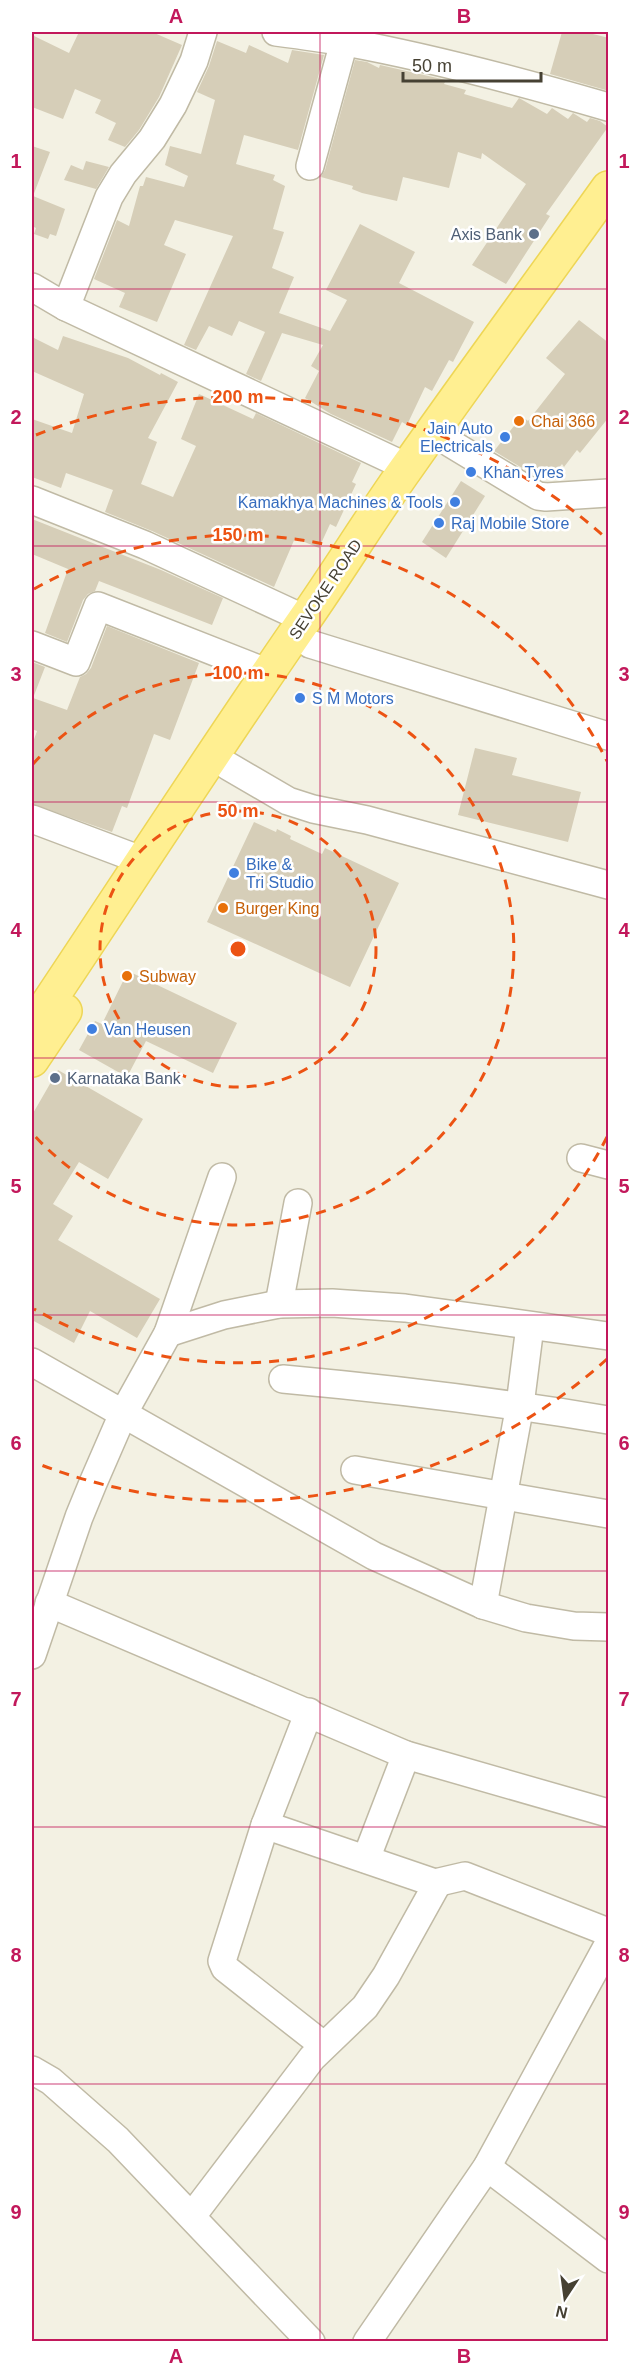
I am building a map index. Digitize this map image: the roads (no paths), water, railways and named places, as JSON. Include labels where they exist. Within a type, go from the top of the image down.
[{"type":"main road","name":"SEVOKE ROAD","points":[[151,866],[228,766],[308,631],[609,188]]},
{"type":"main road","name":"SEVOKE ROAD","points":[[416,472],[450,443],[609,225]]},
{"type":"main road","name":"SEVOKE ROAD","points":[[32,1060],[151,866],[213,757],[267,672],[308,631]]},
{"type":"main road","name":"SEVOKE ROAD","points":[[32,1027],[126,904]]},
{"type":"street","points":[[66,307],[110,197],[123,174],[152,139],[173,105],[194,61],[203,32]]},
{"type":"street","points":[[276,32],[344,42],[545,89],[609,107]]},
{"type":"street","points":[[310,166],[344,42]]},
{"type":"street","points":[[32,287],[66,307],[416,472]]},
{"type":"street","points":[[450,443],[538,496],[609,493]]},
{"type":"street","points":[[32,500],[145,545],[308,631],[609,736]]},
{"type":"street","points":[[32,645],[76,662],[98,606],[267,672]]},
{"type":"street","points":[[228,766],[288,801],[313,809],[367,820],[609,885]]},
{"type":"street","points":[[32,819],[151,866]]},
{"type":"street","points":[[581,1158],[609,1165]]},
{"type":"street","points":[[32,1654],[80,1516],[123,1414],[168,1333],[222,1177]]},
{"type":"street","points":[[279,1304],[298,1203]]},
{"type":"street","points":[[168,1333],[224,1315],[279,1304],[332,1303],[405,1308],[609,1336]]},
{"type":"street","points":[[483,1605],[520,1406],[530,1326]]},
{"type":"street","points":[[32,1362],[374,1556],[483,1605],[526,1618],[574,1626],[609,1627]]},
{"type":"street","points":[[283,1379],[384,1388],[609,1420]]},
{"type":"street","points":[[355,1470],[609,1514]]},
{"type":"street","points":[[49,1603],[406,1755],[609,1814]]},
{"type":"street","points":[[309,1712],[265,1824],[222,1965],[323,2045]]},
{"type":"street","points":[[366,1858],[406,1755]]},
{"type":"street","points":[[265,1824],[435,1882],[465,1876],[609,1932]]},
{"type":"street","points":[[192,2216],[323,2045],[365,2007],[386,1976],[436,1886],[435,1882]]},
{"type":"street","points":[[367,2342],[487,2167],[609,1945]]},
{"type":"street","points":[[32,2070],[51,2081],[118,2140],[311,2342]]},
{"type":"street","points":[[487,2167],[609,2259]]},
{"type":"place","name":"Axis Bank","points":[[534,234]]},
{"type":"place","name":"Chai 366","points":[[519,421]]},
{"type":"place","name":"Jain Auto Electricals","points":[[505,437]]},
{"type":"place","name":"Khan Tyres","points":[[471,472]]},
{"type":"place","name":"Kamakhya Machines & Tools","points":[[455,502]]},
{"type":"place","name":"Raj Mobile Store","points":[[439,523]]},
{"type":"place","name":"S M Motors","points":[[300,698]]},
{"type":"place","name":"Bike & Tri Studio","points":[[234,873]]},
{"type":"place","name":"Burger King","points":[[223,908]]},
{"type":"place","name":"Subway","points":[[127,976]]},
{"type":"place","name":"Van Heusen","points":[[92,1029]]},
{"type":"place","name":"Karnataka Bank","points":[[55,1078]]}]
